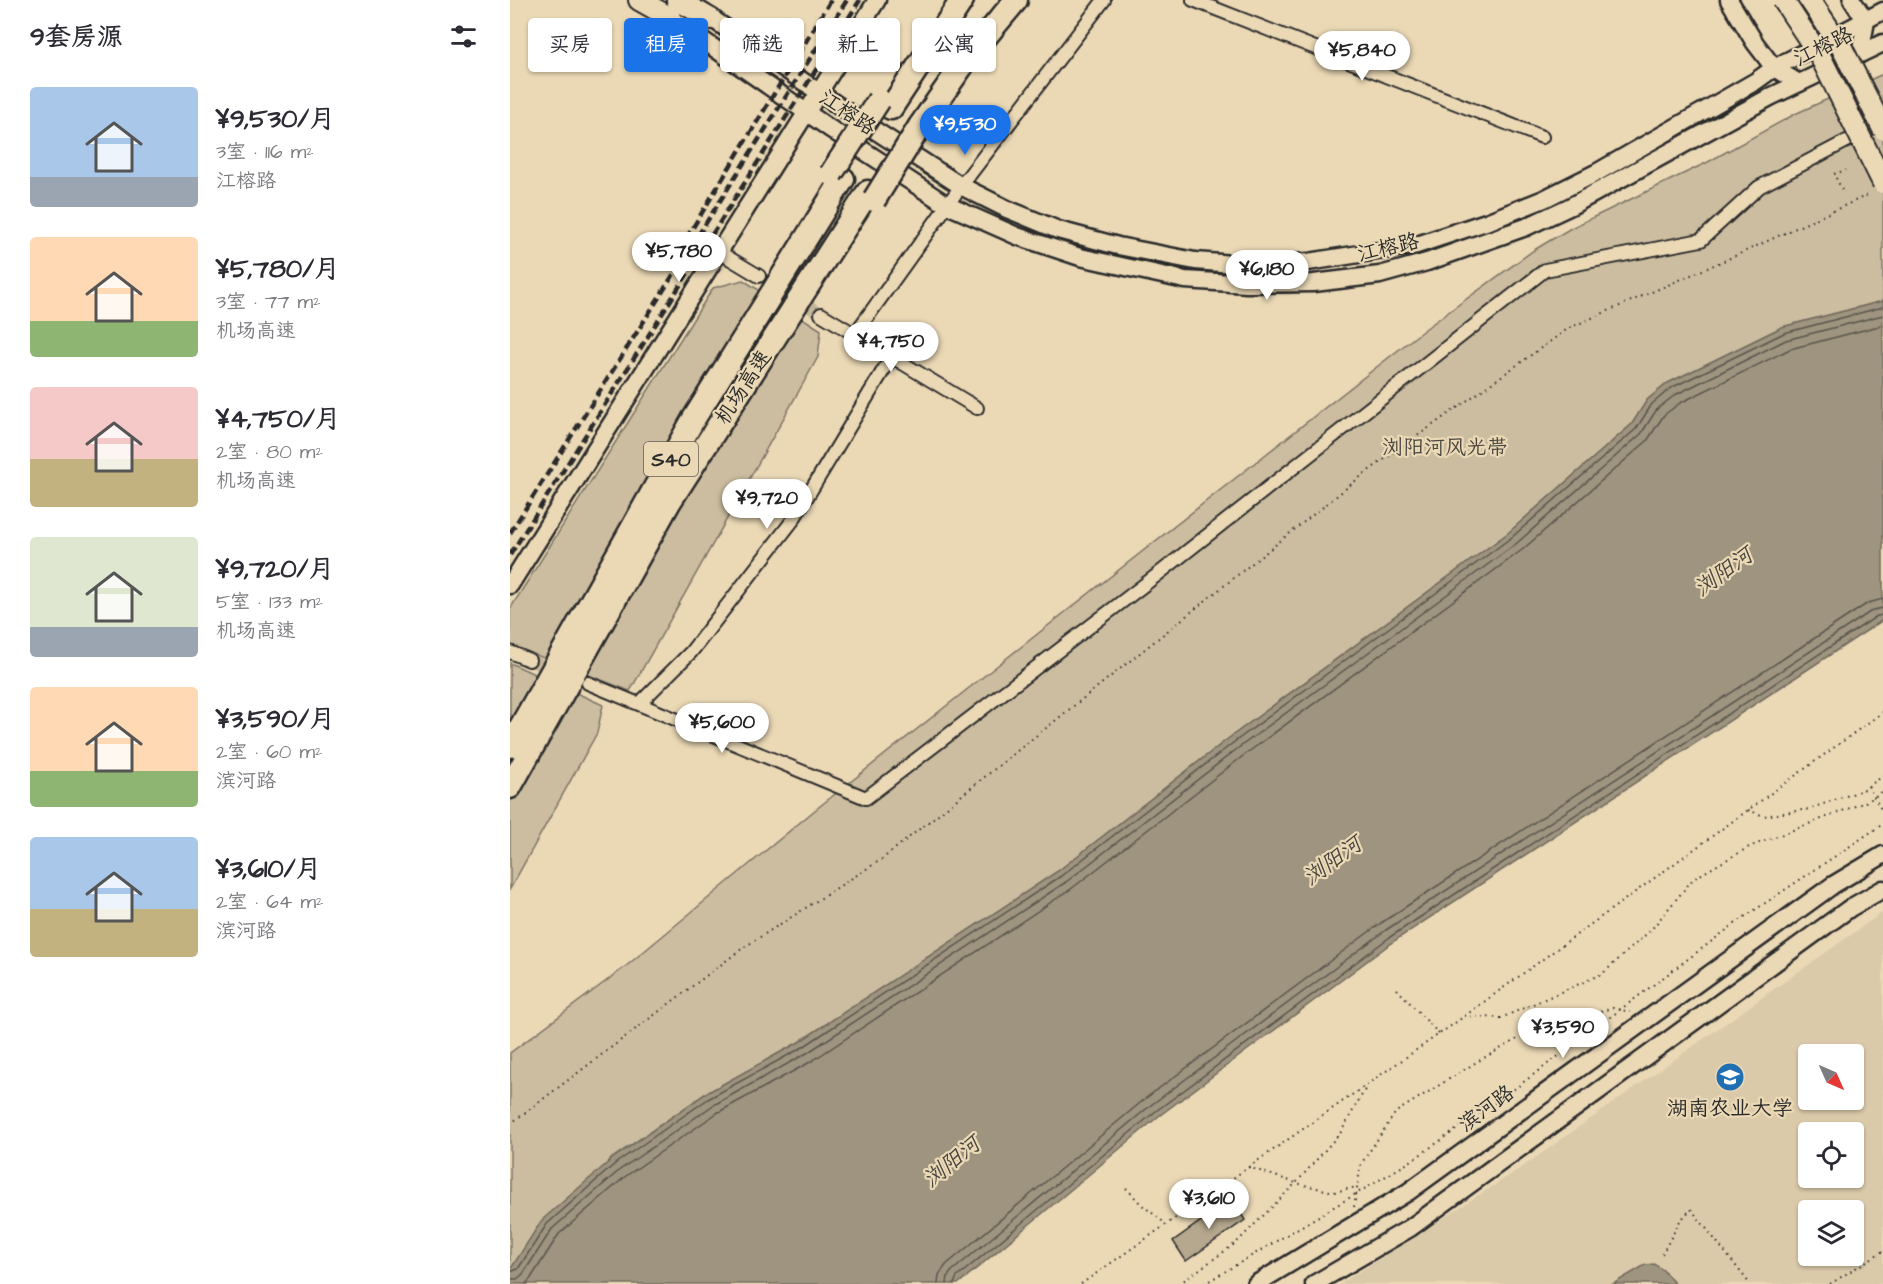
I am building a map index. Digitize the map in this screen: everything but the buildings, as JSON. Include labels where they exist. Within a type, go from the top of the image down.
[{"type":"highway","points":[[885,104],[947,0]]},
{"type":"highway","name":"机场高速","points":[[510,746],[693,420],[788,267],[837,176],[885,104],[962,0]]},
{"type":"highway","name":"机场高速","points":[[510,787],[670,501],[997,0]]},
{"type":"highway","points":[[916,123],[1016,0]]},
{"type":"main road","points":[[639,0],[711,19]]},
{"type":"main road","name":"江榕路","points":[[686,0],[819,93],[961,186],[1007,208],[1058,230],[1118,246],[1195,261],[1259,266],[1308,262],[1417,245],[1489,221],[1544,199],[1596,173],[1774,68],[1883,11]]},
{"type":"main road","points":[[510,585],[877,0]]},
{"type":"main road","points":[[1729,0],[1755,43],[1774,68],[1799,83]]},
{"type":"main road","points":[[1783,0],[1821,58],[1878,188]]},
{"type":"main road","points":[[1809,0],[1842,48],[1883,129]]},
{"type":"main road","points":[[1852,0],[1866,21],[1860,54]]},
{"type":"main road","name":"江榕路","points":[[674,9],[807,112],[947,205],[1017,236],[1080,257],[1185,280],[1247,284],[1314,283],[1380,275],[1476,245],[1571,206],[1770,97],[1883,43]]},
{"type":"main road","name":"滨河路","points":[[1256,1284],[1408,1192],[1833,885],[1883,855]]},
{"type":"main road","points":[[1314,1284],[1410,1228],[1850,908],[1883,888]]},
{"type":"street","points":[[855,334],[961,186],[1104,0]]},
{"type":"street","points":[[1193,0],[1542,137]]},
{"type":"street","points":[[588,683],[866,798],[1147,582],[1545,270],[1701,240],[1759,187],[1883,122]]},
{"type":"street","points":[[719,252],[759,276]]},
{"type":"street","points":[[821,314],[977,408]]},
{"type":"street","points":[[640,703],[691,652],[793,520],[892,356]]},
{"type":"street","points":[[510,652],[529,660]]},
{"type":"path","points":[[1842,190],[1834,174],[1846,170]]},
{"type":"path","points":[[510,1124],[743,948],[882,859],[1364,474],[1569,327],[1737,255],[1878,188]]},
{"type":"path","points":[[1081,1284],[1439,1034],[1883,712]]},
{"type":"path","points":[[1748,810],[1764,816],[1809,809],[1863,790],[1883,776]]},
{"type":"path","points":[[1868,786],[1883,813]]},
{"type":"path","points":[[1464,1016],[1501,1018],[1602,975],[1650,930],[1693,879],[1749,847],[1868,801],[1883,790]]},
{"type":"path","points":[[1204,1284],[1408,1163],[1505,1096],[1740,920],[1883,824]]},
{"type":"path","points":[[1397,989],[1439,1034]]},
{"type":"path","points":[[1351,1227],[1360,1164],[1396,1112],[1537,1028],[1612,1008],[1650,1018]]},
{"type":"path","points":[[1179,1284],[1236,1243],[1296,1184],[1341,1132],[1368,1084]]},
{"type":"path","points":[[1248,1167],[1296,1184],[1334,1192],[1357,1187]]},
{"type":"path","points":[[1126,1188],[1142,1205],[1166,1224]]},
{"type":"path","points":[[1662,1254],[1680,1221],[1691,1209],[1750,1284]]},
{"type":"path","points":[[1830,1284],[1883,1251]]},
{"type":"shaded area","name":"湖南农业大学","points":[[1883,912],[1883,1284],[1340,1284],[1518,1170]]},
{"type":"green space","name":"浏阳河风光带","points":[[1883,74],[1883,301],[1782,327],[1668,383],[1647,400],[1632,424],[1508,533],[1229,738],[1058,871],[799,1042],[705,1094],[612,1158],[510,1270],[510,1053],[625,967],[815,810],[1425,329],[1534,250],[1571,228],[1708,162],[1795,114]]},
{"type":"green space","points":[[743,280],[821,330],[818,357],[630,691],[510,645],[510,609],[713,288]]},
{"type":"green space","points":[[510,663],[603,705],[597,733],[510,889]]},
{"type":"water","name":"浏阳河","points":[[1883,301],[1883,620],[1394,941],[1159,1116],[958,1284],[510,1284],[510,1270],[542,1220],[612,1159],[705,1094],[799,1042],[1058,871],[1229,738],[1508,533],[1632,424],[1647,400],[1668,383],[1782,327]]},
{"type":"water","points":[[1654,1264],[1663,1270],[1675,1284],[1613,1284],[1645,1265]]},
{"type":"tunnel","points":[[759,276],[821,314]]},
{"type":"tunnel","points":[[529,660],[588,683]]},
{"type":"railway","points":[[672,262],[831,0]]},
{"type":"railway","points":[[510,533],[847,0]]},
{"type":"railway","points":[[510,555],[860,0]]},
{"type":"place","name":"湖南农业大学","points":[[1730,1077]]}]
